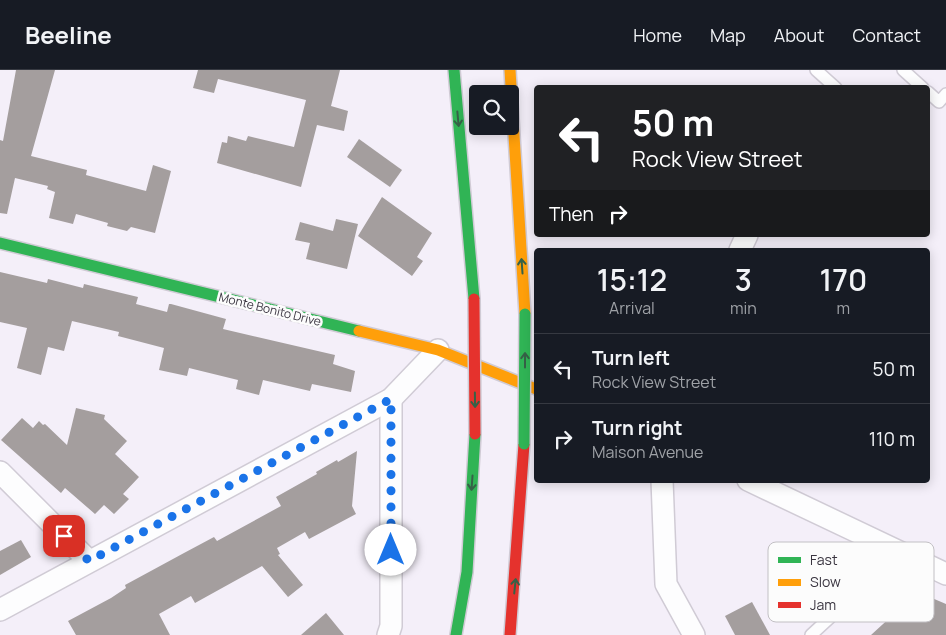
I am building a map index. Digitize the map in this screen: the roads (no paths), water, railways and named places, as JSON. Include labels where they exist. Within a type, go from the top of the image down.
[{"type":"main road","points":[[454,70],[474,299],[475,434],[467,572],[456,635]]},
{"type":"main road","points":[[510,70],[525,314],[524,444],[517,562],[510,635]]},
{"type":"main road","name":"Monte Bonito Drive","points":[[0,243],[438,350],[534,388]]},
{"type":"street","points":[[0,610],[391,399],[438,350]]},
{"type":"street","points":[[388,635],[391,626],[391,399]]},
{"type":"street","points":[[0,472],[89,561]]},
{"type":"street","points":[[662,483],[666,584],[694,635]]},
{"type":"street","points":[[754,483],[880,542]]},
{"type":"street","points":[[934,568],[946,574]]},
{"type":"lane","points":[[816,70],[833,85]]},
{"type":"lane","points":[[903,70],[920,85]]},
{"type":"lane","points":[[930,94],[939,102],[946,94]]},
{"type":"lane","points":[[811,635],[825,622]]}]
